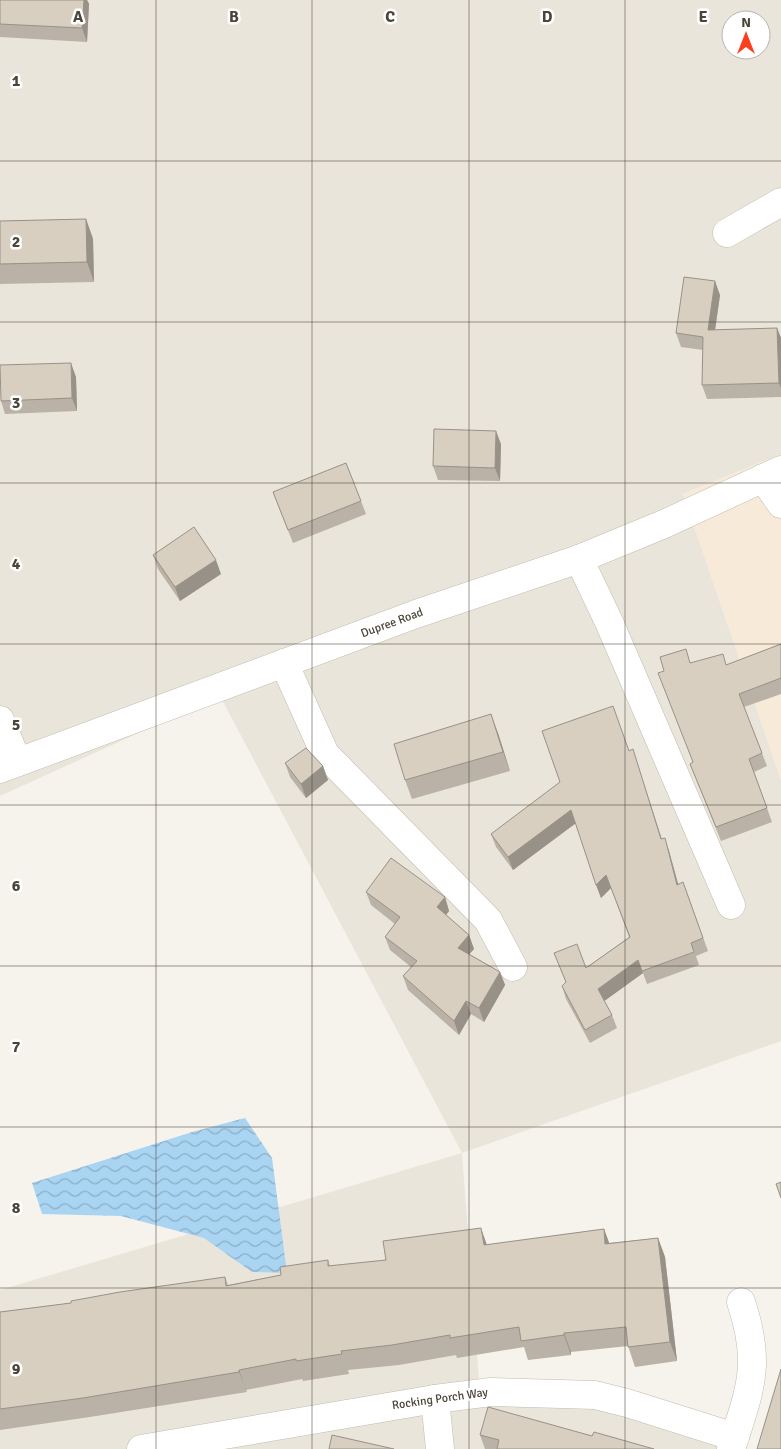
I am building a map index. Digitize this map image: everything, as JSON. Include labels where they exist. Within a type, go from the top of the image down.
[{"type":"street","points":[[727,233],[781,202]]},
{"type":"street","points":[[772,474],[781,504]]},
{"type":"street","name":"Dupree Road","points":[[8,765],[416,614],[579,559],[664,524],[772,474]]},
{"type":"street","points":[[579,559],[609,622],[731,905]]},
{"type":"street","points":[[284,663],[325,754],[488,920],[513,967]]},
{"type":"street","points":[[0,720],[8,765]]},
{"type":"street","points":[[733,1443],[751,1387],[754,1360],[750,1330],[741,1302]]},
{"type":"street","name":"Rocking Porch Way","points":[[148,1448],[435,1399],[491,1392],[595,1395],[627,1402],[733,1443]]},
{"type":"street","points":[[435,1399],[440,1449]]},
{"type":"shaded area","points":[[0,0],[781,0],[781,454],[683,494],[781,780],[781,1041],[462,1153],[220,696],[0,796]]},
{"type":"shaded area","points":[[781,454],[781,780],[683,494]]},
{"type":"shaded area","points":[[462,1153],[479,1380],[723,1437],[720,1449],[0,1449],[0,1290]]},
{"type":"water","points":[[245,1118],[272,1158],[287,1273],[252,1272],[204,1238],[121,1216],[42,1214],[32,1183],[192,1132]]},
{"type":"building","points":[[0,0],[84,0],[82,28],[0,24]]},
{"type":"building","points":[[86,219],[87,262],[0,264],[0,221]]},
{"type":"building","points":[[684,277],[715,281],[708,330],[777,328],[779,383],[702,385],[703,337],[676,333]]},
{"type":"building","points":[[71,363],[72,398],[1,401],[0,365]]},
{"type":"building","points":[[434,429],[496,431],[495,468],[433,466]]},
{"type":"building","points":[[346,463],[361,501],[288,530],[273,492]]},
{"type":"building","points":[[194,527],[216,560],[175,587],[153,555]]},
{"type":"building","points":[[781,644],[781,678],[739,694],[762,753],[749,759],[767,808],[716,827],[690,764],[693,762],[658,673],[664,671],[660,657],[686,649],[690,663],[723,654],[726,665]]},
{"type":"building","points":[[613,706],[629,751],[633,749],[661,839],[665,838],[677,885],[683,882],[703,938],[691,943],[694,952],[642,971],[638,960],[598,989],[612,1015],[585,1030],[562,986],[566,982],[554,953],[577,944],[586,968],[630,937],[606,875],[596,885],[571,810],[508,857],[491,834],[560,782],[542,731]]},
{"type":"building","points":[[491,714],[503,752],[405,780],[394,744]]},
{"type":"building","points":[[306,748],[323,766],[301,784],[285,763]]},
{"type":"building","points":[[391,858],[445,897],[437,907],[469,935],[458,948],[500,972],[479,1008],[466,1001],[454,1021],[403,976],[417,961],[385,937],[400,917],[366,892]]},
{"type":"building","points":[[781,1182],[781,1198],[776,1184]]},
{"type":"building","points":[[481,1228],[484,1245],[604,1229],[605,1244],[658,1238],[670,1342],[628,1347],[626,1327],[564,1333],[564,1335],[521,1341],[519,1327],[450,1338],[450,1335],[341,1351],[342,1354],[296,1361],[296,1359],[239,1370],[239,1372],[83,1398],[0,1409],[0,1312],[71,1303],[71,1301],[120,1292],[225,1277],[226,1286],[281,1275],[280,1267],[328,1260],[328,1266],[386,1260],[383,1241]]},
{"type":"building","points":[[781,1369],[781,1449],[757,1449]]},
{"type":"building","points":[[488,1407],[592,1436],[594,1432],[654,1449],[497,1449],[499,1440],[480,1435]]},
{"type":"building","points":[[332,1435],[394,1449],[329,1449]]}]
